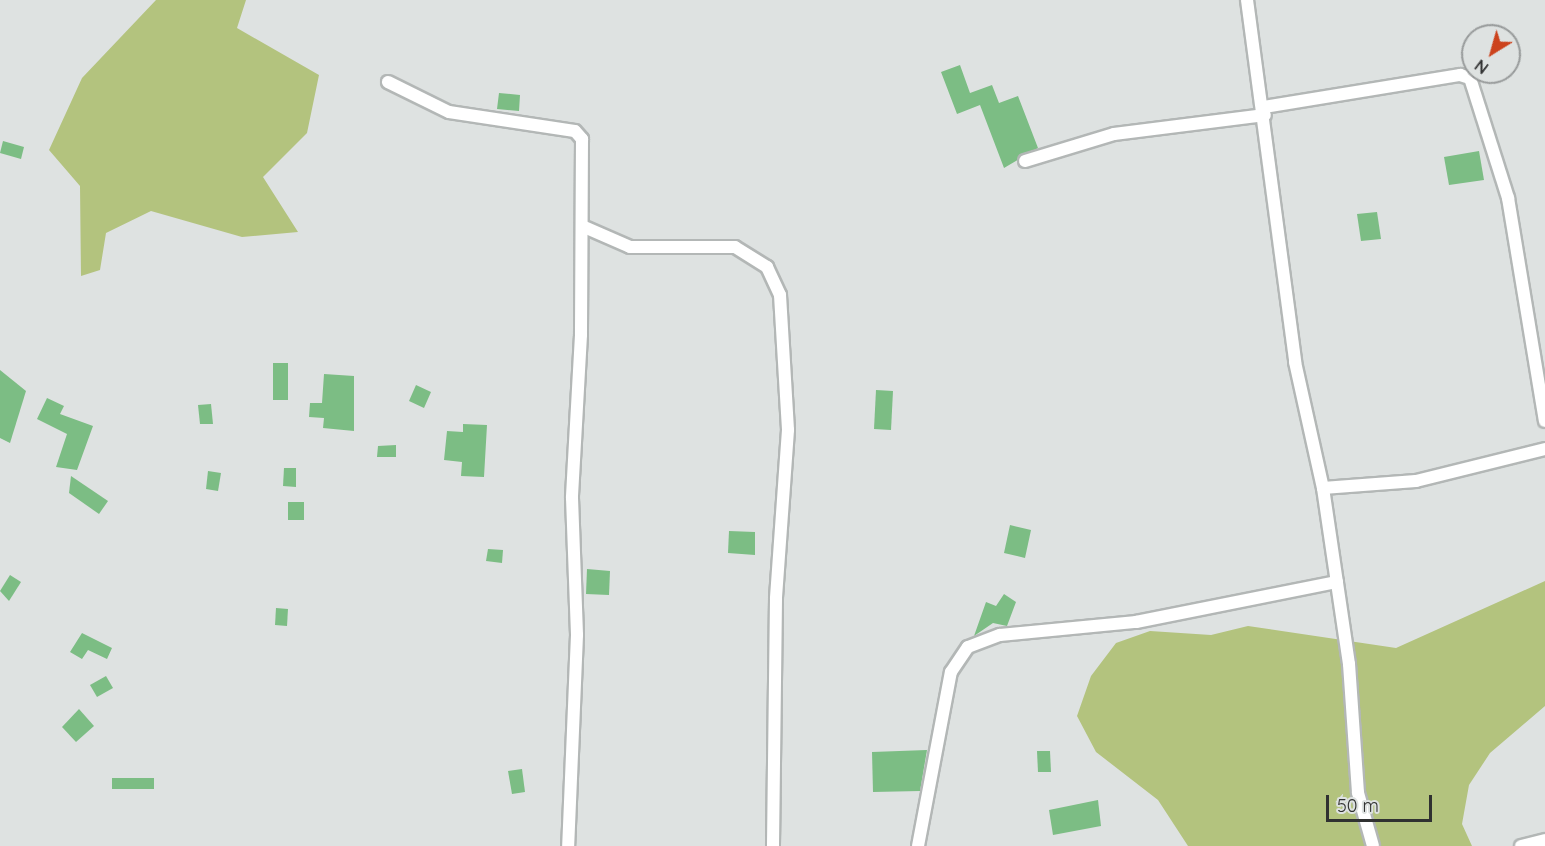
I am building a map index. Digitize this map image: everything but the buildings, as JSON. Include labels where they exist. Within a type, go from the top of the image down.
[{"type":"street","points":[[1247,0],[1264,111],[1295,362],[1323,488],[1337,582],[1358,793],[1373,846]]},
{"type":"street","points":[[1025,161],[1114,134],[1264,111],[1460,75],[1470,78],[1508,198],[1545,421]]},
{"type":"street","points":[[388,82],[449,112],[575,130],[582,139],[582,226],[572,498],[577,635],[568,846]]},
{"type":"street","points":[[582,226],[630,247],[735,247],[767,267],[780,295],[788,430],[776,599],[773,846]]},
{"type":"street","points":[[1323,488],[1416,480],[1545,449]]},
{"type":"street","points":[[918,846],[951,672],[968,647],[1000,635],[1136,622],[1337,582]]},
{"type":"street","points":[[1521,846],[1545,840]]},
{"type":"green space","points":[[156,0],[246,0],[237,28],[319,75],[307,133],[263,177],[298,232],[242,237],[151,211],[106,233],[100,270],[81,276],[80,186],[49,150],[82,78]]},
{"type":"green space","points":[[1545,581],[1545,706],[1490,753],[1469,785],[1462,824],[1472,846],[1188,846],[1158,800],[1096,752],[1077,716],[1091,676],[1116,643],[1150,631],[1211,635],[1248,626],[1396,648]]}]
